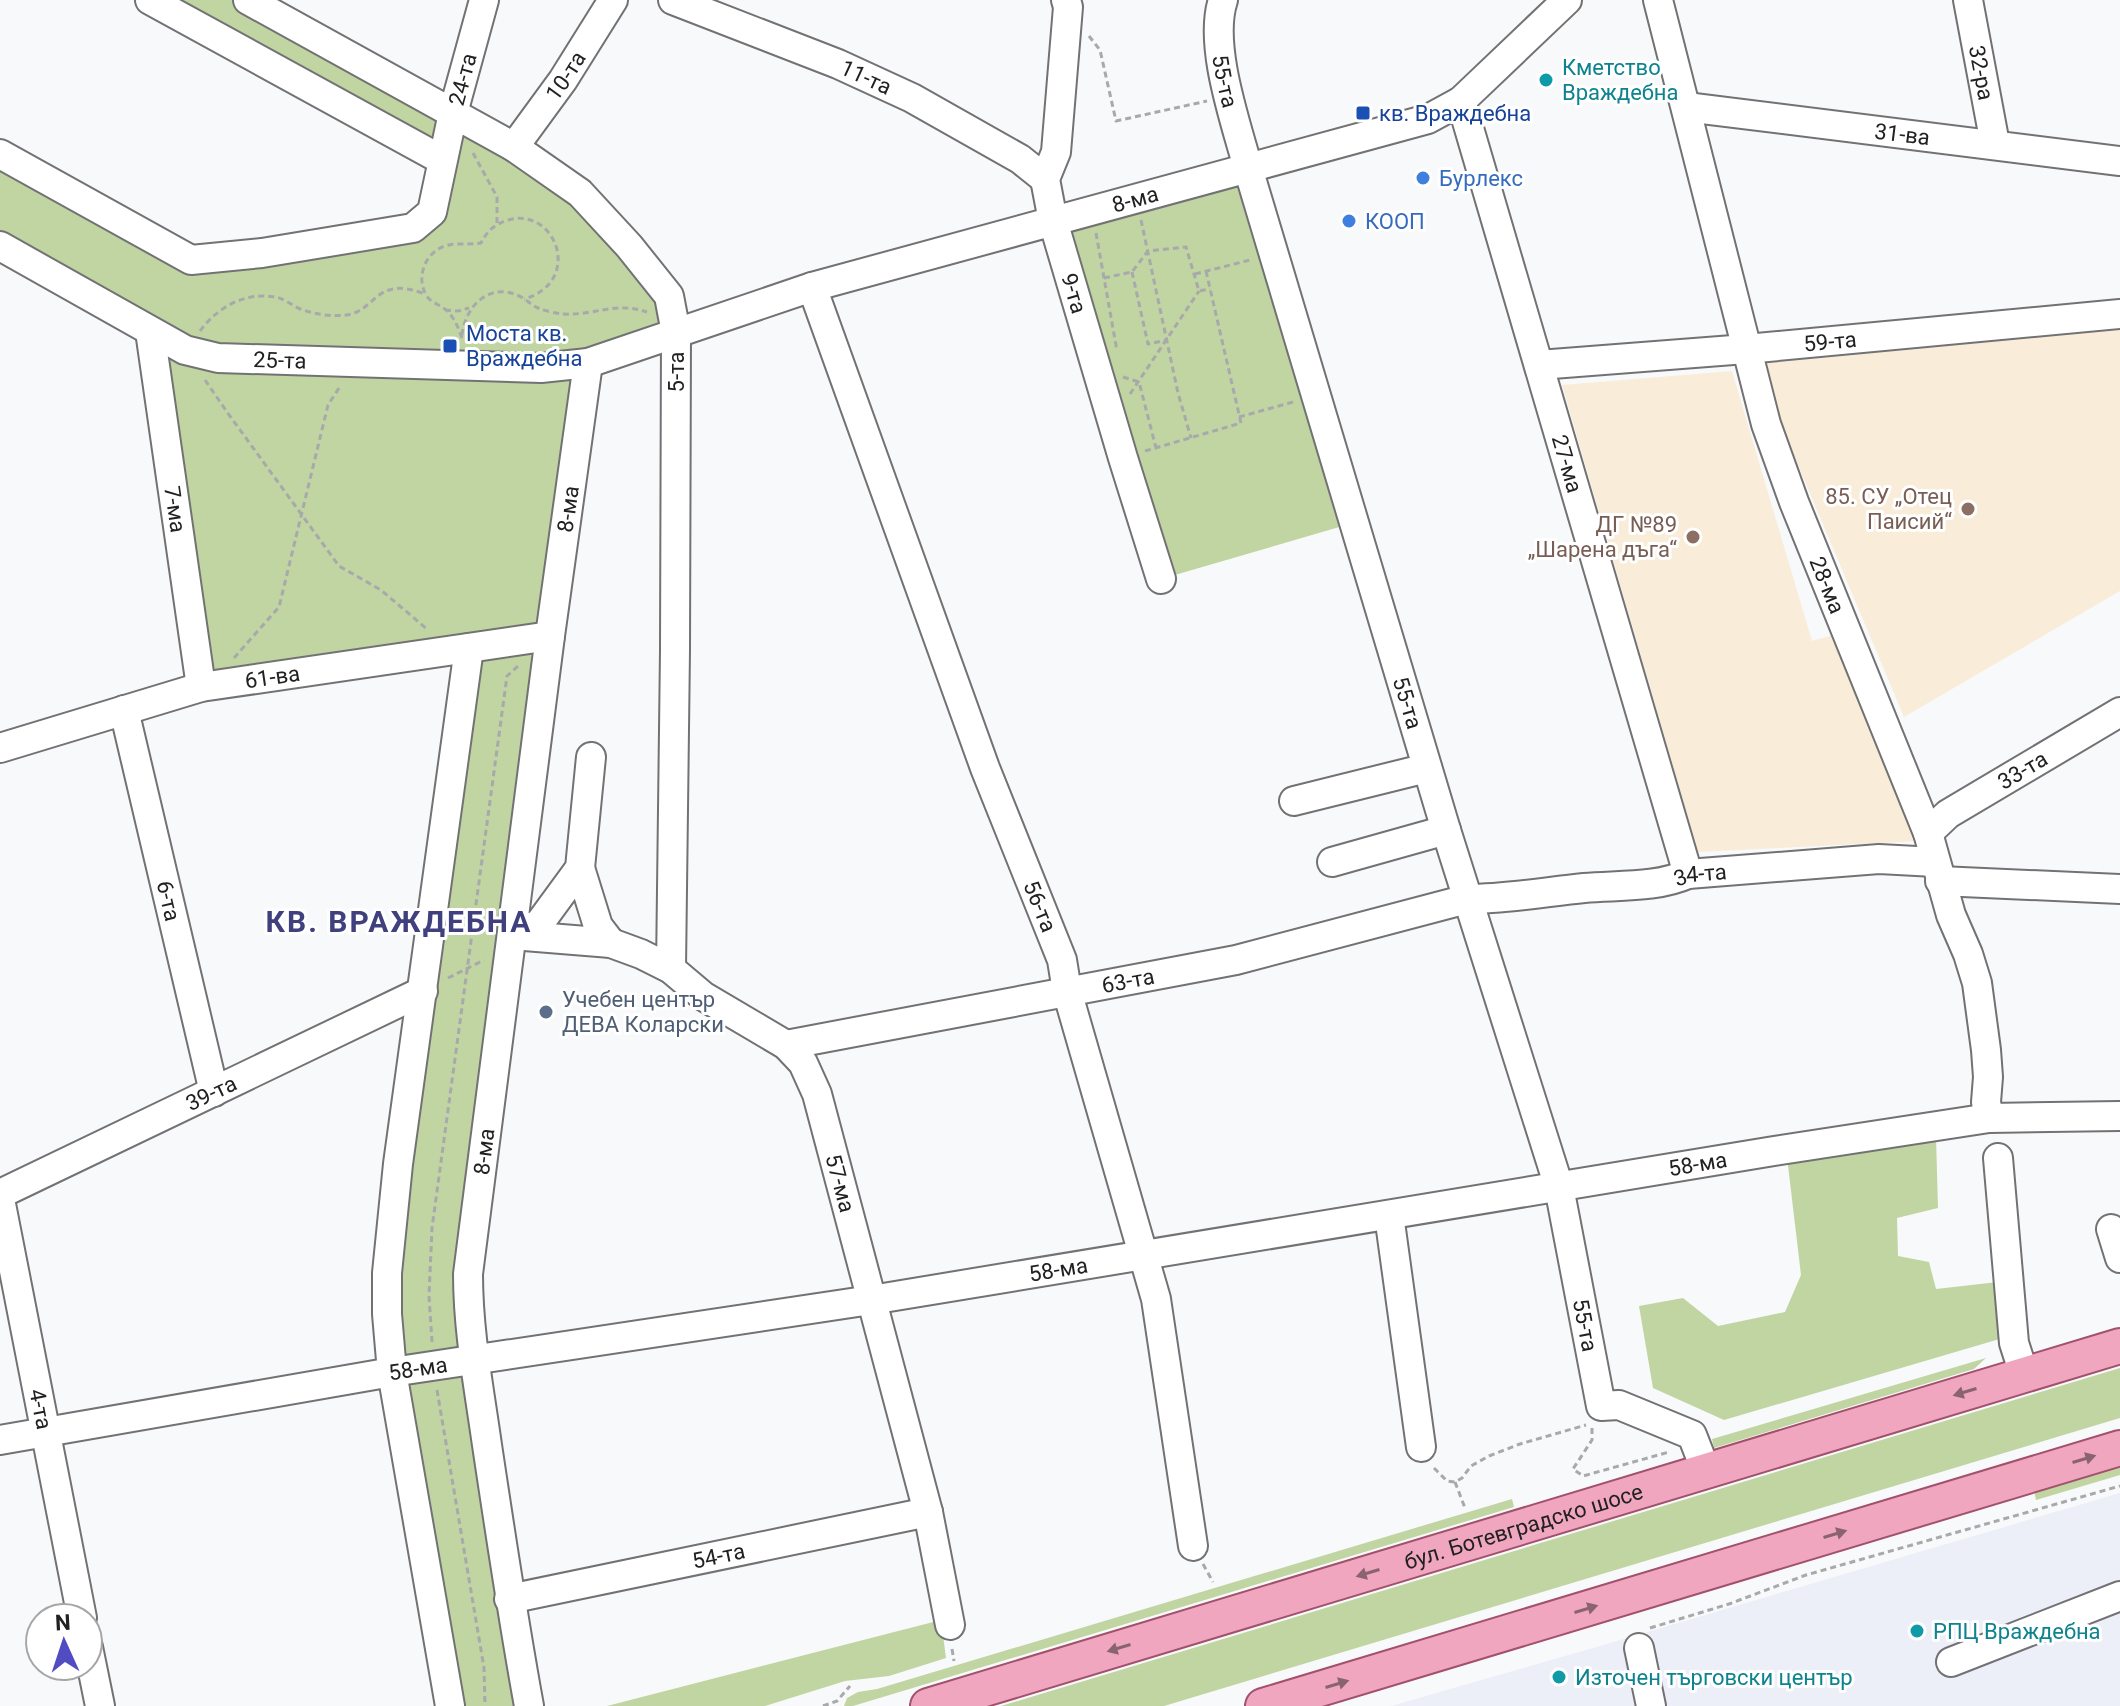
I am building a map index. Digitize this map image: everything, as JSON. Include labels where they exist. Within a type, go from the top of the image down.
[{"type":"main road","name":"бул. Ботевградско шосе","points":[[928,1706],[2120,1346]]},
{"type":"main road","points":[[1263,1706],[2120,1448]]},
{"type":"street","points":[[0,154],[191,260],[262,253],[413,228],[432,212],[442,160],[150,0]]},
{"type":"street","name":"5-та","points":[[248,0],[514,147],[580,193],[629,246],[669,296],[676,333],[671,969]]},
{"type":"street","name":"24-та","points":[[442,160],[484,0]]},
{"type":"street","name":"10-та","points":[[514,147],[563,80],[613,0]]},
{"type":"street","name":"11-та","points":[[673,0],[838,64],[912,98],[1020,159],[1045,179]]},
{"type":"street","name":"55-та","points":[[1223,0],[1219,10],[1221,59],[1248,168],[1427,768],[1559,1187],[1601,1406]]},
{"type":"street","name":"8-ма","points":[[529,1706],[509,1599],[474,1360],[468,1312],[468,1274],[588,363],[812,287],[1428,119],[1461,101],[1567,0]]},
{"type":"street","name":"28-ма","points":[[1658,0],[1766,424],[1794,502],[1928,833],[1951,915],[1977,983],[1986,1050],[1989,1118]]},
{"type":"street","name":"32-ра","points":[[1968,0],[1995,144]]},
{"type":"street","name":"9-та","points":[[1067,3],[1056,152],[1045,179],[1053,221],[1161,579]]},
{"type":"street","name":"27-ма","points":[[1461,101],[1688,874]]},
{"type":"street","name":"31-ва","points":[[1686,107],[2120,161]]},
{"type":"street","name":"25-та","points":[[0,246],[185,350],[218,358],[541,368],[588,363]]},
{"type":"street","name":"56-та","points":[[812,287],[985,768],[1062,960],[1067,991],[1156,1299],[1193,1546]]},
{"type":"street","name":"59-та","points":[[1539,365],[2120,314]]},
{"type":"street","name":"7-ма","points":[[150,331],[201,687]]},
{"type":"street","name":"61-ва","points":[[0,748],[201,687],[550,636]]},
{"type":"street","points":[[450,1706],[392,1372],[387,1273],[398,1164],[469,648]]},
{"type":"street","name":"6-та","points":[[124,710],[214,1092]]},
{"type":"street","name":"33-та","points":[[1928,833],[1948,814],[2120,712]]},
{"type":"street","points":[[591,757],[580,868],[598,926],[611,943]]},
{"type":"street","points":[[1294,801],[1427,768]]},
{"type":"street","points":[[1332,862],[1446,830]]},
{"type":"street","name":"34-та","points":[[1467,899],[1631,886],[1673,880],[1688,874],[1879,859],[1937,871],[2120,889]]},
{"type":"street","points":[[512,935],[539,924],[580,868]]},
{"type":"street","name":"63-та","points":[[786,1045],[1236,960],[1467,899]]},
{"type":"street","name":"57-ма","points":[[512,935],[611,943],[641,954],[671,969],[703,996],[786,1045],[803,1063],[817,1094],[928,1512],[950,1625]]},
{"type":"street","name":"39-та","points":[[0,1197],[423,991]]},
{"type":"street","name":"58-ма","points":[[0,1440],[392,1372],[871,1300],[1989,1118],[2120,1116]]},
{"type":"street","points":[[1998,1158],[2014,1343],[2024,1374]]},
{"type":"street","name":"4-та","points":[[0,1197],[79,1602]]},
{"type":"street","points":[[1389,1215],[1421,1447]]},
{"type":"street","points":[[2111,1229],[2120,1258]]},
{"type":"street","points":[[1601,1406],[1619,1405],[1692,1435],[1706,1471]]},
{"type":"street","name":"54-та","points":[[509,1599],[928,1512]]},
{"type":"street","points":[[1951,1662],[2120,1596]]},
{"type":"street","points":[[1638,1640],[1651,1706]]},
{"type":"street","points":[[95,1682],[100,1706]]},
{"type":"path","points":[[1067,3],[1100,50],[1116,121],[1229,97]]},
{"type":"path","points":[[453,113],[497,197],[497,224]]},
{"type":"path","points":[[1137,198],[1178,393],[1191,438]]},
{"type":"path","points":[[1093,210],[1120,363]]},
{"type":"path","points":[[524,299],[536,296],[549,286],[557,272],[559,256],[554,241],[544,228],[530,220],[513,218],[497,224],[481,243],[451,244],[439,248],[423,268],[421,281],[425,294],[456,322],[462,338],[463,322],[470,308],[482,298],[498,292],[514,294],[538,308],[561,314],[620,306],[646,310],[676,333]]},
{"type":"path","points":[[1104,278],[1132,272],[1148,251],[1186,247],[1199,291],[1111,421]]},
{"type":"path","points":[[1195,274],[1273,255]]},
{"type":"path","points":[[1123,458],[1241,423],[1206,271]]},
{"type":"path","points":[[1132,272],[1148,344],[1167,340]]},
{"type":"path","points":[[425,294],[408,288],[387,290],[351,315],[328,316],[300,309],[277,297],[250,297],[223,306],[185,350],[339,566],[381,590],[435,636],[469,648]]},
{"type":"path","points":[[1199,291],[1210,289]]},
{"type":"path","points":[[445,310],[470,308]]},
{"type":"path","points":[[201,687],[228,665],[279,607],[328,405],[355,362]]},
{"type":"path","points":[[1122,377],[1139,382]]},
{"type":"path","points":[[1139,382],[1156,448]]},
{"type":"path","points":[[1239,417],[1315,396]]},
{"type":"path","points":[[423,991],[499,953],[512,935]]},
{"type":"path","points":[[1601,1406],[1591,1423],[1592,1440],[1573,1469],[1583,1476],[1674,1451]]},
{"type":"path","points":[[1421,1447],[1437,1473],[1447,1481],[1455,1482],[1471,1466],[1489,1456],[1585,1426],[1601,1406]]},
{"type":"path","points":[[1455,1482],[1465,1508]]},
{"type":"path","points":[[1638,1640],[1806,1575],[2120,1486]]},
{"type":"path","points":[[1717,1596],[1729,1604]]},
{"type":"path","points":[[823,1706],[837,1701],[850,1686]]},
{"type":"shaded area","name":"85. СУ „Отец Паисий“","points":[[2120,329],[2120,591],[1904,717],[1782,427],[1766,360]]},
{"type":"shaded area","name":"ДГ №89 „Шарена дъга“","points":[[1732,371],[1812,641],[1833,635],[1919,841],[1698,852],[1562,385]]},
{"type":"shaded area","points":[[2120,1493],[2120,1706],[1391,1706],[1586,1650]]},
{"type":"green space","points":[[150,0],[248,0],[453,113],[629,246],[676,333],[588,363],[468,1274],[529,1706],[450,1706],[387,1314],[469,649],[201,687],[150,331],[0,246],[0,154],[191,260],[413,228],[441,160]]},
{"type":"green space","points":[[1248,168],[1353,523],[1161,579],[1053,221]]},
{"type":"green space","points":[[1936,1137],[1938,1208],[1897,1218],[1898,1256],[1929,1262],[1936,1289],[1998,1282],[2003,1338],[1724,1420],[1653,1388],[1639,1306],[1683,1298],[1718,1326],[1785,1312],[1801,1275],[1787,1157]]},
{"type":"green space","points":[[1986,1358],[1974,1369],[1714,1448],[1712,1439]]},
{"type":"green space","points":[[2120,1368],[2120,1418],[1164,1706],[1001,1706]]},
{"type":"green space","points":[[2120,1465],[2120,1475],[2036,1500],[2034,1491]]},
{"type":"green space","points":[[1512,1499],[1514,1507],[853,1706],[844,1706],[847,1698],[858,1692],[877,1689]]},
{"type":"green space","points":[[941,1620],[946,1658],[889,1676],[845,1681],[765,1706],[607,1706]]},
{"type":"place","name":"Кметство Враждебна","points":[[1546,80]]},
{"type":"place","name":"кв. Враждебна","points":[[1363,113]]},
{"type":"place","name":"Бурлекс","points":[[1423,178]]},
{"type":"place","name":"КООП","points":[[1349,221]]},
{"type":"place","name":"Моста кв. Враждебна","points":[[450,346]]},
{"type":"place","name":"85. СУ „Отец Паисий“","points":[[1968,509]]},
{"type":"place","name":"ДГ №89 „Шарена дъга“","points":[[1693,537]]},
{"type":"place","name":"Учебен център ДЕВА Коларски","points":[[546,1012]]},
{"type":"place","name":"РПЦ Враждебна","points":[[1917,1631]]},
{"type":"place","name":"Източен търговски център","points":[[1559,1677]]},
{"type":"district","name":"КВ. ВРАЖДЕБНА","points":[[399,921]]}]
